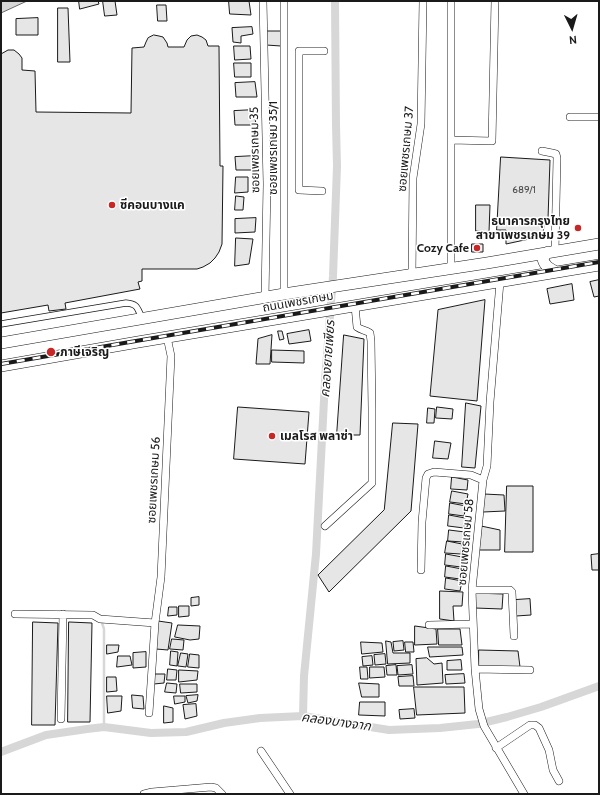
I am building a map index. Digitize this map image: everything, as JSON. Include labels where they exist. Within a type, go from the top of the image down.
[{"type":"main road","name":"ถนนเพชรเกษม","points":[[1,343],[284,294],[412,275],[599,244]]},
{"type":"main road","points":[[551,252],[544,257],[544,262],[548,268],[556,272]]},
{"type":"main road","points":[[534,255],[537,256],[540,263],[537,275]]},
{"type":"main road","name":"ถนนเพชรเกษม","points":[[1,366],[599,265]]},
{"type":"street","name":"ซอยเพชรเกษม 35","points":[[263,1],[267,184],[265,298]]},
{"type":"street","name":"ซอยเพชรเกษม 35/1","points":[[284,1],[284,294]]},
{"type":"street","name":"ซอยเพชรเกษม 37","points":[[412,275],[413,178],[421,124],[423,1]]},
{"type":"street","points":[[451,1],[451,268]]},
{"type":"street","points":[[450,140],[492,141],[495,1]]},
{"type":"street","points":[[322,191],[299,190],[299,51],[324,51]]},
{"type":"street","points":[[570,117],[599,116]]},
{"type":"street","points":[[542,151],[556,154],[557,158],[551,252]]},
{"type":"street","points":[[284,182],[298,182]]},
{"type":"street","name":"ซอยเพชรเกษม 58","points":[[500,282],[490,402],[487,466],[483,480],[472,590],[475,669],[479,709],[484,726],[524,794]]},
{"type":"street","points":[[1,324],[126,303],[133,304],[137,307],[142,318]]},
{"type":"street","points":[[325,526],[372,483],[371,341],[370,333],[360,330],[357,327],[356,306]]},
{"type":"street","name":"ซอยเพชรเกษม 56","points":[[149,713],[155,623],[161,576],[171,364],[168,337]]},
{"type":"street","points":[[421,570],[422,522],[426,478],[428,474],[434,472],[471,475],[483,480]]},
{"type":"street","points":[[472,590],[510,590],[512,592],[514,636]]},
{"type":"street","points":[[15,614],[93,615],[101,620],[155,623]]},
{"type":"street","points":[[61,719],[63,615]]},
{"type":"street","points":[[429,625],[473,624]]},
{"type":"street","points":[[475,669],[530,670]]},
{"type":"street","points":[[496,748],[530,725],[535,725],[539,728],[545,739],[553,770],[559,781]]},
{"type":"street","points":[[262,751],[290,794]]},
{"type":"street","points":[[144,794],[211,787],[216,788],[222,794]]},
{"type":"shaded area","points":[[1,1],[27,1],[1,13]]},
{"type":"building","points":[[79,1],[98,1],[99,4],[80,9]]},
{"type":"building","points":[[103,1],[115,1],[117,15],[105,16]]},
{"type":"building","points":[[229,1],[249,1],[251,15],[230,14]]},
{"type":"building","points":[[157,5],[166,5],[167,21],[158,21]]},
{"type":"building","points":[[58,8],[68,8],[70,62],[58,62]]},
{"type":"building","points":[[38,18],[38,35],[16,35],[16,19]]},
{"type":"building","points":[[252,27],[253,34],[241,36],[241,43],[233,42],[232,28]]},
{"type":"building","points":[[266,31],[281,31],[281,46],[266,45]]},
{"type":"building","name":"ซีคอนบางแค","points":[[154,35],[163,37],[168,47],[184,47],[187,40],[191,36],[197,35],[206,40],[208,46],[219,46],[220,166],[223,166],[222,244],[219,252],[210,263],[197,269],[142,269],[142,281],[138,282],[140,289],[65,303],[66,309],[49,311],[48,305],[1,313],[1,54],[8,50],[14,50],[22,58],[22,70],[35,71],[36,112],[131,113],[132,48],[144,47],[148,38]]},
{"type":"building","points":[[234,46],[250,46],[251,59],[235,60]]},
{"type":"building","points":[[234,63],[251,63],[251,77],[235,77]]},
{"type":"building","points":[[255,82],[257,97],[236,97],[235,83]]},
{"type":"building","points":[[254,110],[256,125],[235,125],[234,111]]},
{"type":"building","points":[[255,156],[255,170],[236,170],[235,157]]},
{"type":"building","points":[[501,157],[550,160],[548,219],[544,224],[543,236],[506,244],[506,230],[497,230]]},
{"type":"building","points":[[236,177],[248,177],[248,192],[235,193]]},
{"type":"building","points":[[236,196],[244,197],[243,210],[235,210]]},
{"type":"building","points":[[476,205],[490,205],[489,232],[476,231]]},
{"type":"building","points":[[256,218],[255,232],[235,233],[235,219]]},
{"type":"building","points":[[236,238],[253,239],[249,264],[235,266]]},
{"type":"building","name":"Cozy Cafe","points":[[472,244],[483,244],[483,252],[472,252]]},
{"type":"building","points":[[599,280],[599,296],[594,297],[590,282]]},
{"type":"building","points":[[572,284],[574,300],[550,304],[547,289]]},
{"type":"building","points":[[485,300],[477,401],[430,396],[438,310]]},
{"type":"building","points":[[309,330],[311,341],[289,344],[287,334]]},
{"type":"building","points":[[278,331],[282,331],[284,339],[280,340]]},
{"type":"building","points":[[272,335],[270,364],[256,364],[258,339]]},
{"type":"building","points":[[344,335],[364,339],[360,435],[337,435]]},
{"type":"building","points":[[272,350],[304,351],[304,363],[272,362]]},
{"type":"building","points":[[466,403],[481,406],[475,468],[462,467]]},
{"type":"building","name":"เมลโรส พลาซ่า","points":[[238,407],[309,412],[305,464],[234,459]]},
{"type":"building","points":[[437,407],[453,409],[452,419],[436,418]]},
{"type":"building","points":[[428,408],[435,409],[434,423],[427,423]]},
{"type":"building","points":[[393,423],[418,424],[411,511],[329,592],[318,575],[384,510]]},
{"type":"building","points":[[435,441],[451,443],[448,459],[433,458]]},
{"type":"building","points":[[452,477],[468,480],[467,490],[451,489]]},
{"type":"building","points":[[507,486],[533,486],[533,552],[505,552]]},
{"type":"building","points":[[452,491],[468,494],[466,504],[450,502]]},
{"type":"building","points":[[484,494],[504,495],[505,511],[483,512]]},
{"type":"building","points":[[450,503],[466,506],[464,516],[449,514]]},
{"type":"building","points":[[449,515],[465,518],[464,528],[448,526]]},
{"type":"building","points":[[481,526],[500,530],[500,550],[476,550]]},
{"type":"building","points":[[449,530],[465,532],[463,542],[448,541]]},
{"type":"building","points":[[447,541],[462,544],[461,554],[445,553]]},
{"type":"building","points":[[446,554],[462,557],[461,567],[445,565]]},
{"type":"building","points":[[599,554],[599,570],[592,570],[591,555]]},
{"type":"building","points":[[446,566],[462,569],[460,579],[445,577]]},
{"type":"building","points":[[446,578],[462,581],[460,591],[445,589]]},
{"type":"building","points":[[440,591],[463,592],[462,606],[453,606],[454,621],[440,619]]},
{"type":"building","points":[[474,593],[503,594],[502,609],[475,608]]},
{"type":"building","points":[[199,597],[199,605],[191,606],[191,598]]},
{"type":"building","points":[[530,599],[531,615],[516,616],[515,600]]},
{"type":"building","points":[[179,606],[189,606],[189,616],[179,617]]},
{"type":"building","points":[[169,607],[177,607],[177,615],[168,616]]},
{"type":"building","points":[[158,621],[172,623],[168,650],[156,649]]},
{"type":"building","points":[[33,622],[58,623],[55,725],[32,725]]},
{"type":"building","points":[[69,622],[92,623],[90,722],[68,722]]},
{"type":"building","points":[[178,625],[200,626],[199,639],[190,640],[175,637]]},
{"type":"building","points":[[415,626],[436,629],[437,644],[415,645]]},
{"type":"building","points":[[438,629],[460,629],[462,645],[439,645]]},
{"type":"building","points":[[172,639],[184,640],[183,650],[170,649]]},
{"type":"building","points":[[386,641],[391,642],[393,653],[410,653],[410,663],[388,664]]},
{"type":"building","points":[[403,641],[404,650],[394,651],[393,642]]},
{"type":"building","points":[[361,642],[382,643],[383,652],[362,654]]},
{"type":"building","points":[[405,642],[413,642],[414,652],[406,652]]},
{"type":"building","points":[[107,645],[119,645],[118,652],[107,654]]},
{"type":"building","points":[[428,647],[462,647],[463,655],[430,657]]},
{"type":"building","points":[[479,650],[518,651],[520,667],[479,667]]},
{"type":"building","points":[[171,651],[178,652],[177,666],[170,665]]},
{"type":"building","points":[[146,652],[146,667],[133,668],[133,653]]},
{"type":"building","points":[[181,653],[188,654],[186,667],[178,666]]},
{"type":"building","points":[[190,654],[199,655],[199,668],[188,667]]},
{"type":"building","points":[[385,654],[386,664],[375,665],[374,655]]},
{"type":"building","points":[[118,656],[130,656],[132,665],[117,667]]},
{"type":"building","points":[[372,656],[373,665],[363,666],[362,657]]},
{"type":"building","points":[[427,658],[434,664],[442,663],[443,683],[417,685],[416,659]]},
{"type":"building","points":[[461,660],[462,670],[447,670],[447,661]]},
{"type":"building","points":[[396,665],[397,675],[387,675],[386,666]]},
{"type":"building","points":[[412,665],[413,674],[398,675],[397,666]]},
{"type":"building","points":[[360,667],[367,667],[368,679],[361,679]]},
{"type":"building","points":[[370,667],[384,667],[385,677],[370,678]]},
{"type":"building","points":[[168,669],[177,670],[176,680],[167,680]]},
{"type":"building","points":[[179,670],[198,671],[197,680],[179,682]]},
{"type":"building","points":[[155,674],[165,674],[164,683],[154,684]]},
{"type":"building","points":[[464,674],[465,683],[446,684],[445,675]]},
{"type":"building","points":[[413,676],[414,686],[399,686],[398,677]]},
{"type":"building","points":[[107,677],[116,677],[117,691],[107,692]]},
{"type":"building","points":[[167,683],[177,684],[176,693],[165,692]]},
{"type":"building","points":[[359,683],[379,684],[379,697],[362,697]]},
{"type":"building","points":[[180,684],[197,684],[197,692],[181,693]]},
{"type":"building","points":[[414,687],[464,687],[465,713],[417,715]]},
{"type":"building","points":[[132,695],[143,696],[144,709],[133,708]]},
{"type":"building","points":[[198,695],[197,701],[188,703],[186,696]]},
{"type":"building","points":[[107,696],[122,696],[121,711],[108,713]]},
{"type":"building","points":[[174,696],[185,696],[185,702],[175,704]]},
{"type":"building","points":[[360,702],[385,702],[385,716],[359,715]]},
{"type":"building","points":[[196,704],[197,716],[185,719],[183,705]]},
{"type":"building","points":[[164,706],[173,708],[173,722],[164,723]]},
{"type":"building","points":[[414,709],[415,718],[400,719],[399,710]]},
{"type":"waterway","name":"คลองยายเพียร","points":[[303,716],[304,676],[316,554],[325,381],[333,276],[337,166],[335,1]]},
{"type":"waterway","points":[[101,620],[104,629],[104,727]]},
{"type":"waterway","name":"คลองบางจาก","points":[[1,752],[46,735],[104,727],[151,733],[186,732],[224,723],[260,718],[303,716],[389,730],[440,728],[478,724],[541,707],[599,686]]},
{"type":"railway","points":[[1,364],[599,262]]},
{"type":"place","name":"ซีคอนบางแค","points":[[112,205]]},
{"type":"place","name":"ธนาคารกรุงไทย สาขาเพชรเกษม 39","points":[[578,228]]},
{"type":"place","name":"Cozy Cafe","points":[[477,248]]},
{"type":"place","name":"ภาษีเจริญ","points":[[51,352]]},
{"type":"place","name":"เมลโรส พลาซ่า","points":[[272,436]]}]
